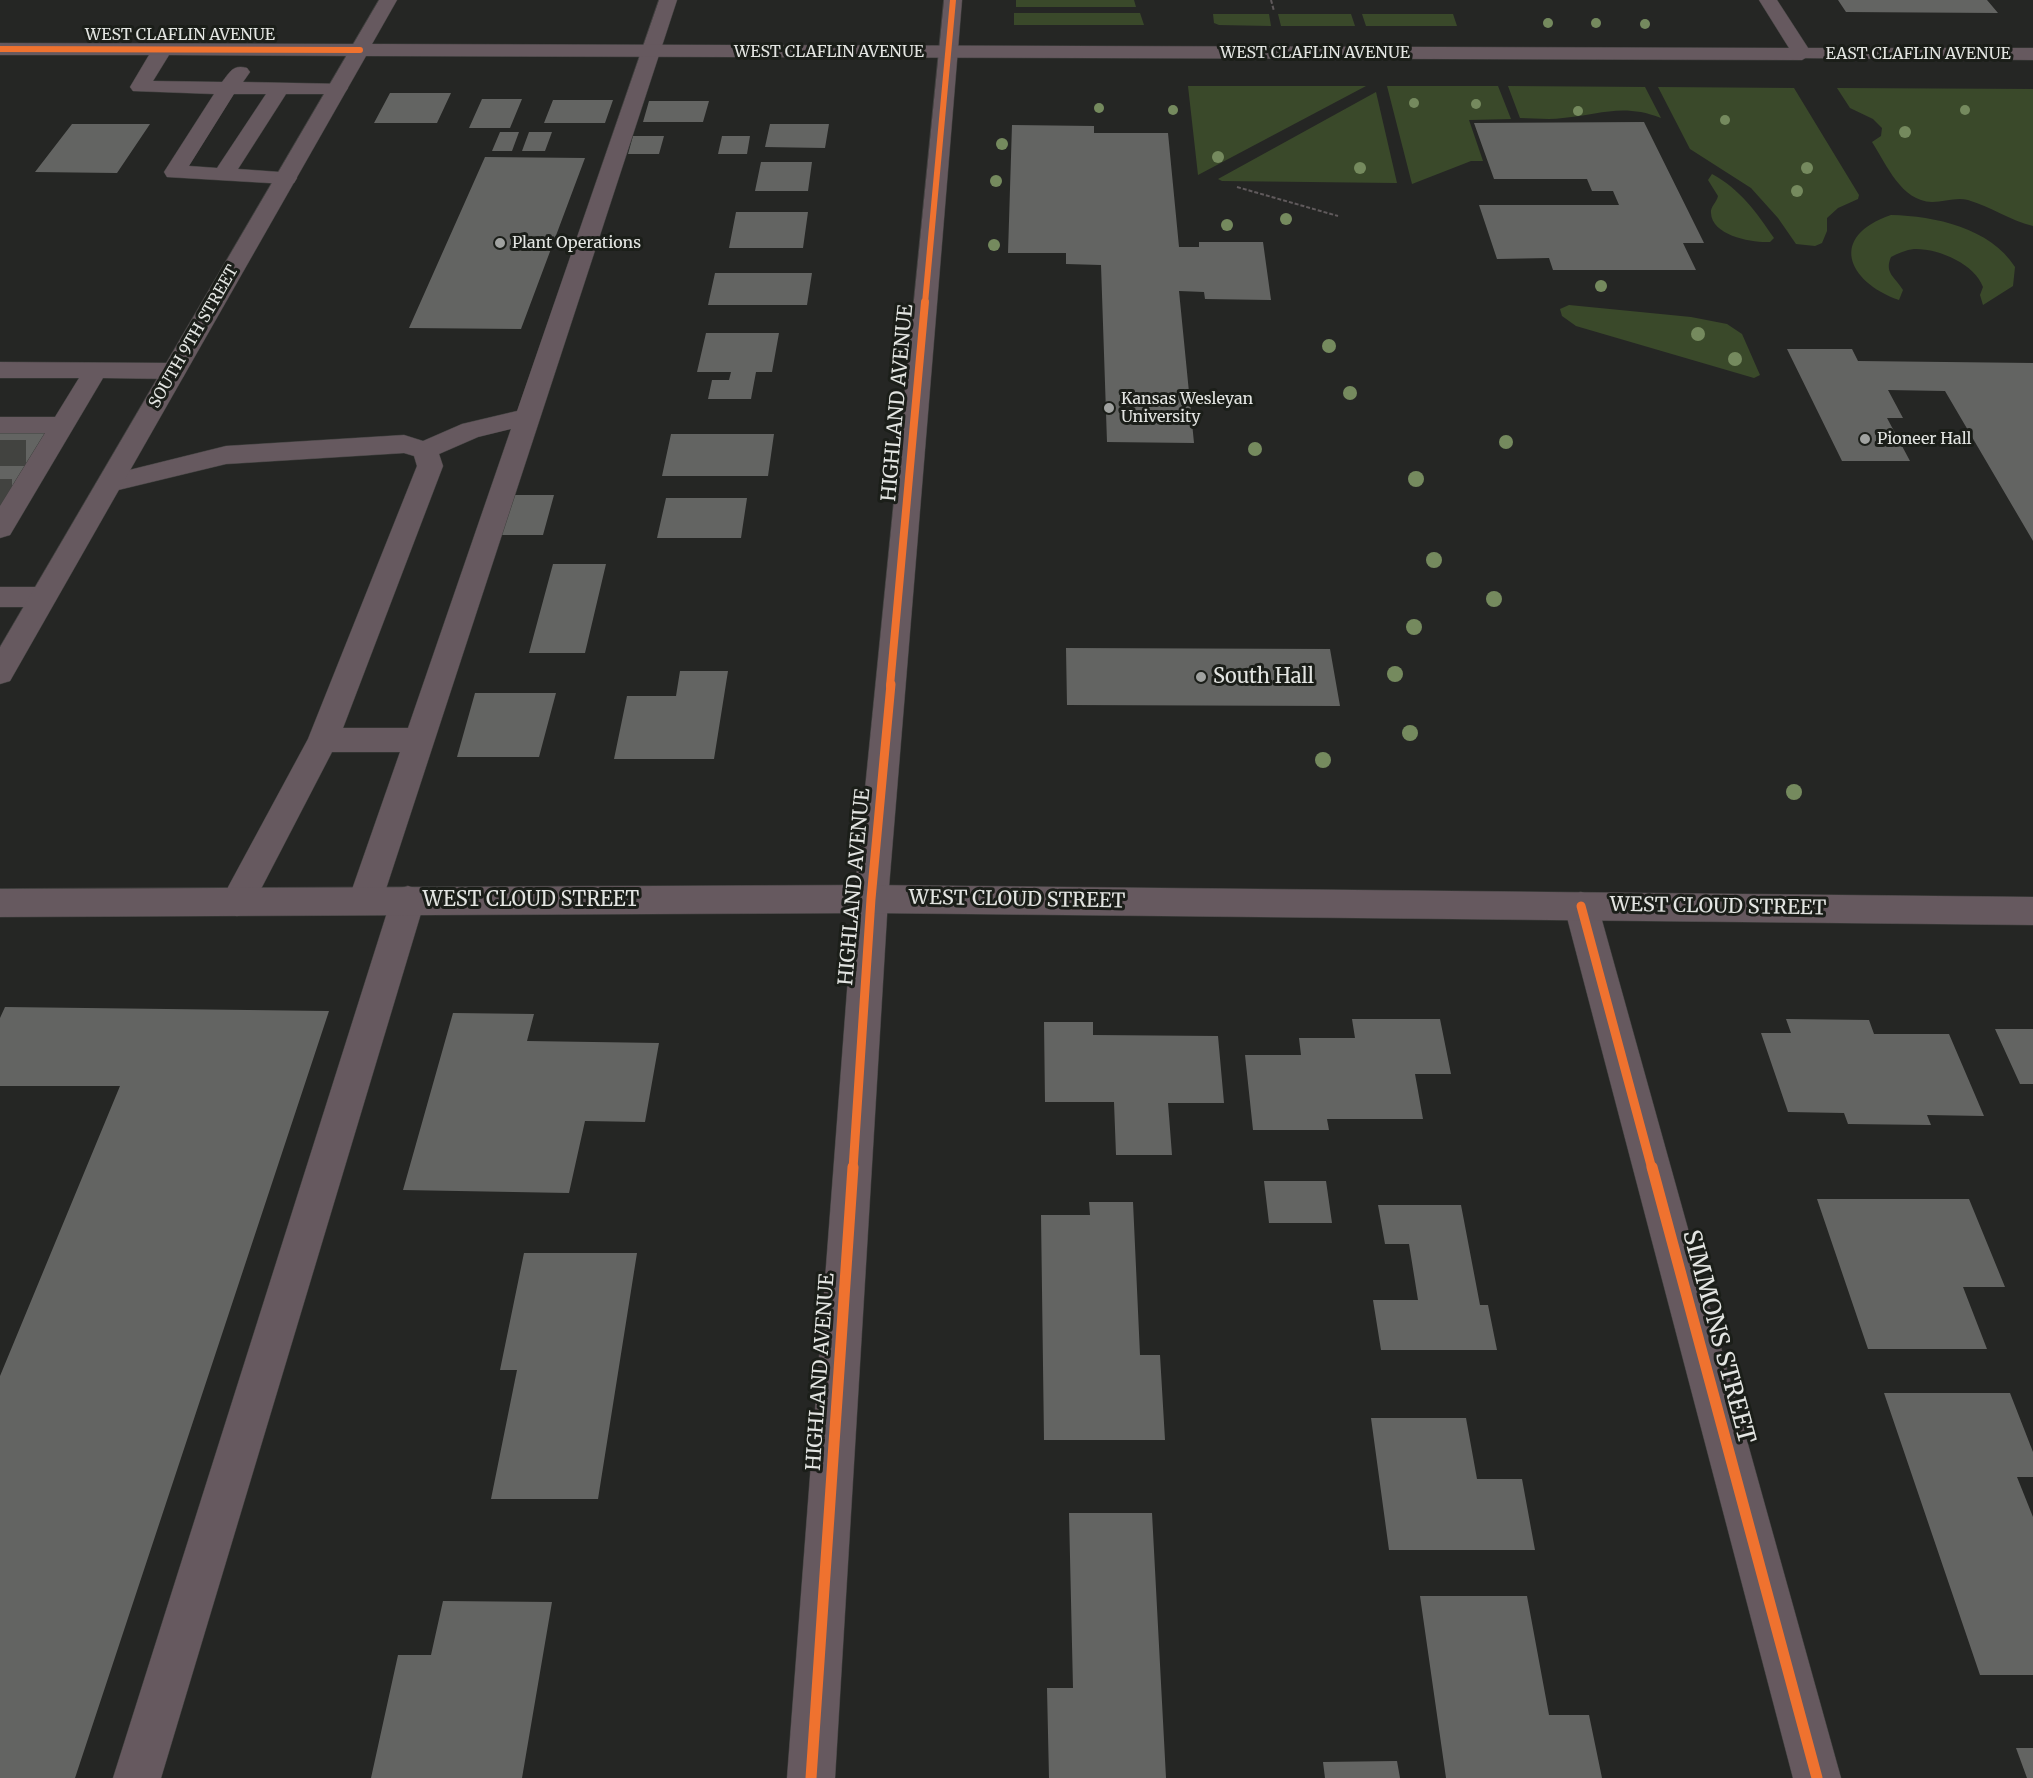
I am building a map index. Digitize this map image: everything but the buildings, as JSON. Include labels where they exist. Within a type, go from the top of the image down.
[{"type":"main road","name":"SOUTH 9TH STREET","points":[[0,674],[388,0]]},
{"type":"main road","points":[[365,901],[668,0]]},
{"type":"main road","name":"HIGHLAND AVENUE","points":[[811,1778],[871,899],[953,0]]},
{"type":"main road","points":[[1768,0],[1802,54]]},
{"type":"main road","name":"WEST CLAFLIN AVENUE","points":[[1,50],[1802,54]]},
{"type":"main road","points":[[163,50],[140,87],[338,88]]},
{"type":"main road","points":[[256,50],[228,88],[174,172],[286,178]]},
{"type":"main road","name":"EAST CLAFLIN AVENUE","points":[[1802,54],[2033,54]]},
{"type":"main road","points":[[223,175],[280,88]]},
{"type":"main road","points":[[0,392],[8,370],[174,371]]},
{"type":"main road","points":[[0,528],[17,492],[40,453],[62,425],[96,370]]},
{"type":"main road","points":[[110,483],[226,455],[404,444],[425,450],[471,430],[528,417]]},
{"type":"main road","points":[[0,425],[62,425]]},
{"type":"main road","points":[[237,902],[324,740],[430,466],[425,450]]},
{"type":"main road","points":[[0,597],[43,597]]},
{"type":"main road","points":[[324,740],[419,740]]},
{"type":"main road","name":"WEST CLOUD STREET","points":[[0,903],[871,899],[2033,911]]},
{"type":"main road","points":[[137,1778],[408,900]]},
{"type":"main road","name":"SIMMONS STREET","points":[[1581,906],[1817,1778]]},
{"type":"path","points":[[1271,0],[1274,11]]},
{"type":"path","points":[[1237,187],[1338,216]]},
{"type":"green space","points":[[1016,0],[1134,0],[1136,7],[1016,7]]},
{"type":"green space","points":[[1014,13],[1140,13],[1144,25],[1014,25]]},
{"type":"green space","points":[[1213,14],[1269,14],[1271,26],[1219,25],[1214,23]]},
{"type":"green space","points":[[1278,14],[1351,14],[1355,26],[1281,26]]},
{"type":"green space","points":[[1362,14],[1453,14],[1457,26],[1366,26]]},
{"type":"green space","points":[[1188,86],[1366,86],[1198,175]]},
{"type":"green space","points":[[1387,86],[1498,86],[1511,119],[1469,120],[1483,161],[1471,161],[1412,184]]},
{"type":"green space","points":[[1508,86],[1645,87],[1661,118],[1634,111],[1611,111],[1558,119],[1520,118]]},
{"type":"green space","points":[[1658,87],[1794,88],[1859,195],[1858,199],[1838,208],[1827,218],[1827,231],[1822,243],[1815,246],[1796,244],[1778,218],[1751,188],[1690,149]]},
{"type":"green space","points":[[1837,88],[2033,89],[2033,226],[1968,200],[1932,202],[1921,200],[1903,189],[1872,142],[1881,136],[1882,128],[1873,119],[1850,108]]},
{"type":"green space","points":[[1376,92],[1397,183],[1222,181],[1218,179]]},
{"type":"green space","points":[[1712,174],[1747,202],[1774,238],[1770,242],[1734,237],[1718,227],[1711,213],[1718,196],[1708,180]]},
{"type":"green space","points":[[1891,215],[1943,222],[1976,234],[2004,254],[2015,267],[2013,286],[1983,305],[1980,295],[1983,287],[1972,271],[1954,259],[1934,251],[1914,249],[1891,257],[1889,262],[1891,275],[1903,290],[1899,300],[1881,292],[1867,282],[1857,270],[1852,258],[1852,246],[1859,234],[1871,224]]},
{"type":"green space","points":[[1569,305],[1691,317],[1727,324],[1742,334],[1760,375],[1754,378],[1576,326],[1562,316],[1560,309]]},
{"type":"tunnel","points":[[0,453],[35,453]]},
{"type":"tunnel","points":[[0,492],[12,492]]},
{"type":"cycle path","points":[[811,1778],[871,899],[953,0]]},
{"type":"cycle path","points":[[0,49],[360,50]]},
{"type":"cycle path","points":[[1581,906],[1817,1778]]},
{"type":"place","name":"Plant Operations","points":[[500,243]]},
{"type":"place","name":"Kansas Wesleyan University","points":[[1109,408]]},
{"type":"place","name":"Pioneer Hall","points":[[1865,439]]},
{"type":"place","name":"South Hall","points":[[1201,677]]}]
